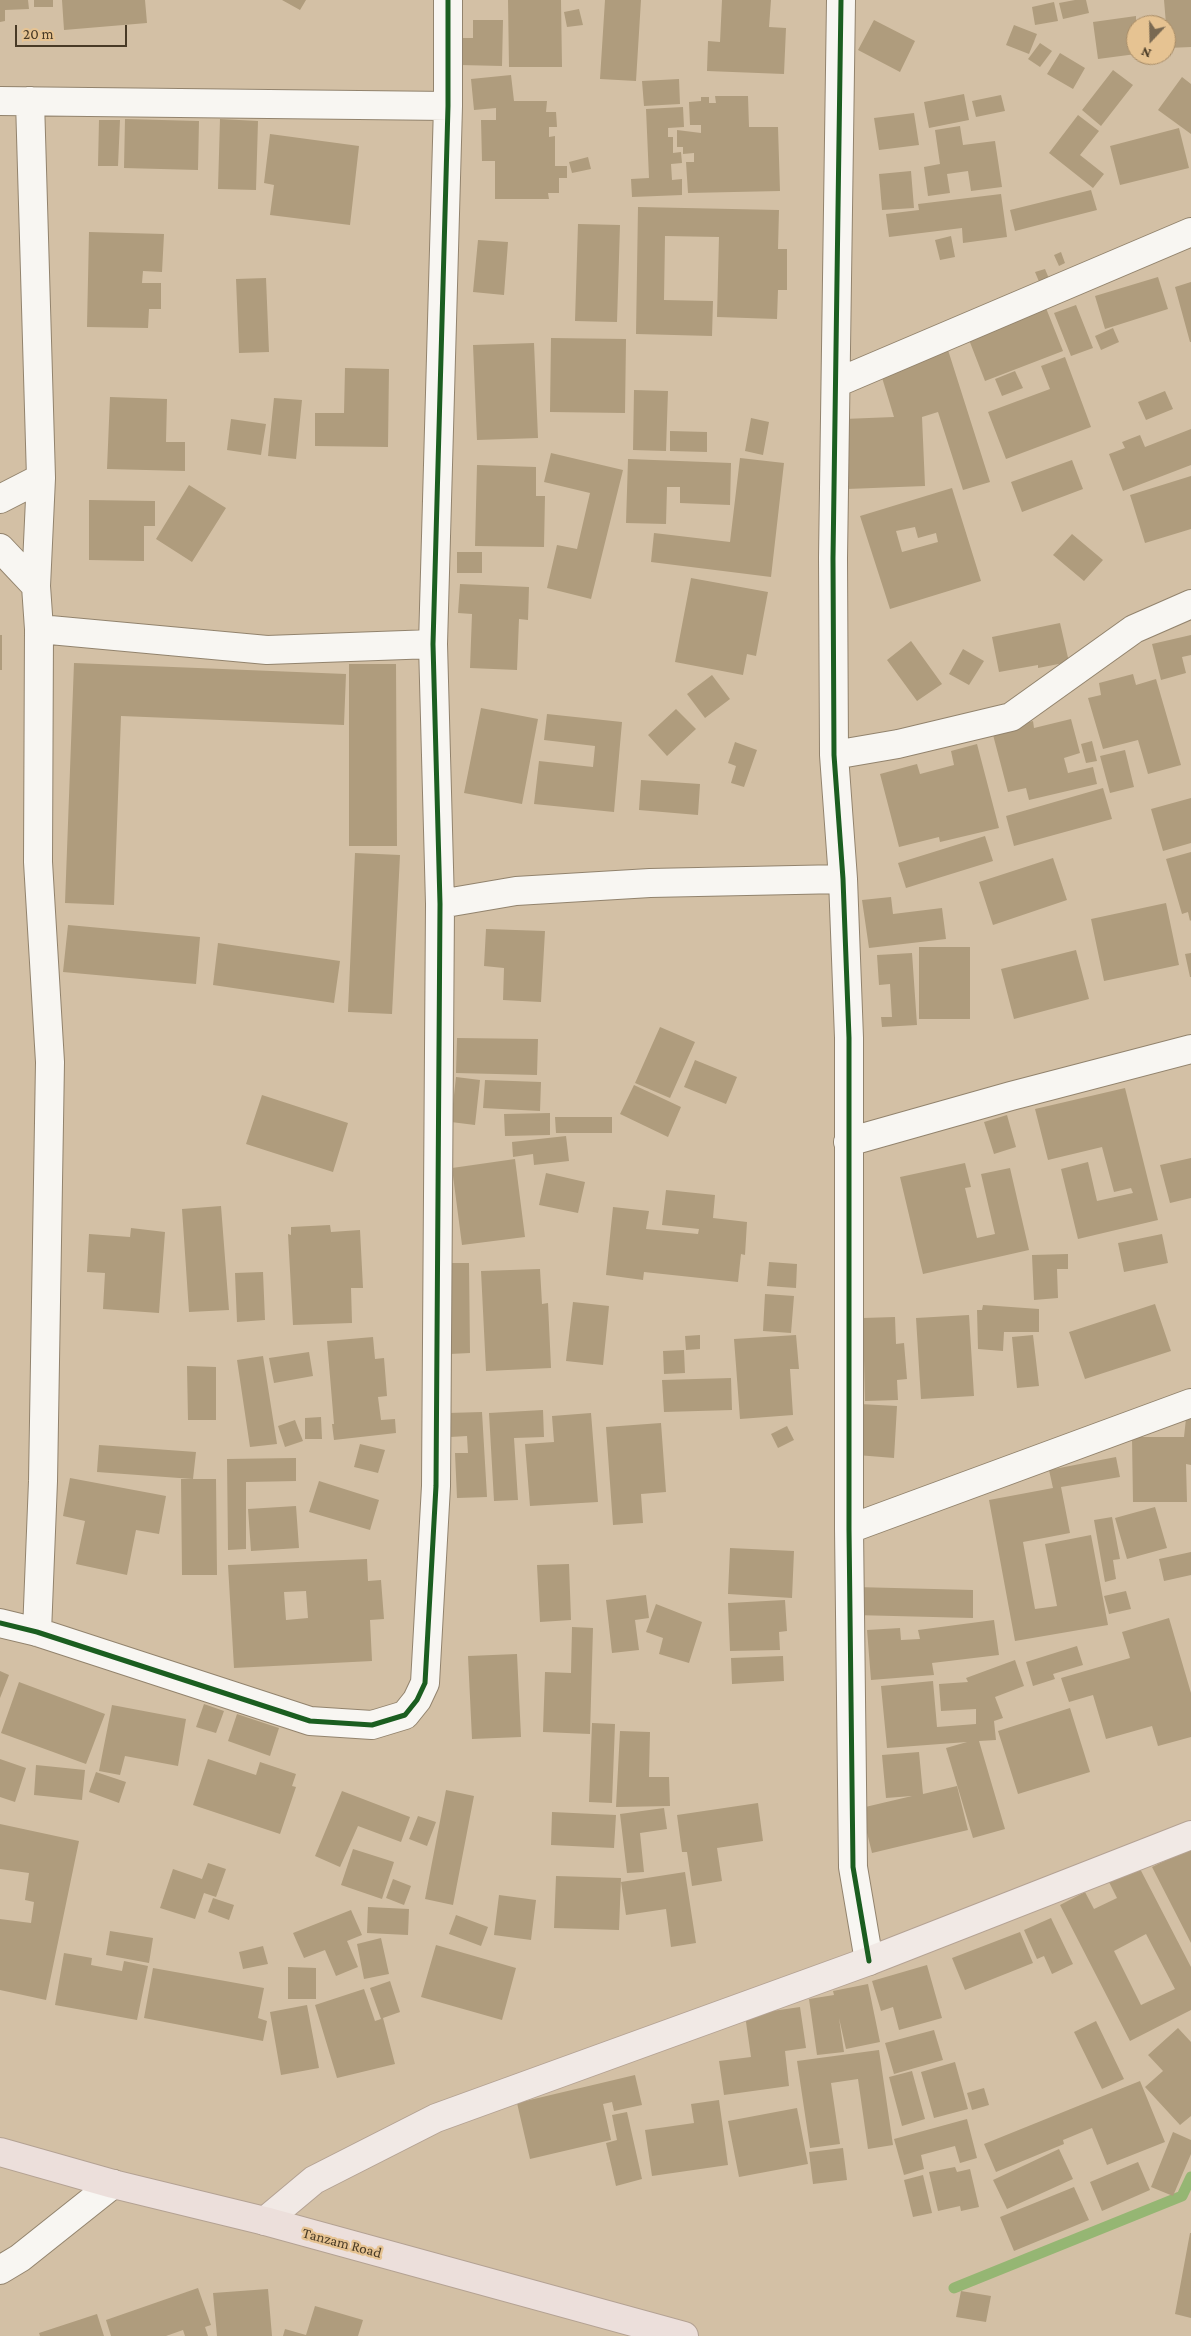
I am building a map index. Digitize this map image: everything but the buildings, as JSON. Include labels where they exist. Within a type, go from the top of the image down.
[{"type":"highway","name":"Tanzam Road","points":[[0,2152],[113,2184],[265,2221],[684,2336]]},
{"type":"main road","points":[[265,2221],[314,2180],[436,2118],[869,1961],[1191,1835]]},
{"type":"street","points":[[0,1623],[37,1632],[310,1721],[372,1725],[405,1714],[417,1700],[424,1683],[436,1486],[440,904],[433,644],[448,106],[448,0]]},
{"type":"street","points":[[841,0],[833,558],[834,755],[843,879],[849,1038],[849,1529],[853,1866],[869,1961]]},
{"type":"street","points":[[0,100],[448,106]]},
{"type":"street","points":[[30,100],[41,478],[36,586],[38,629],[38,862],[50,1062],[43,1481],[37,1632]]},
{"type":"street","points":[[836,383],[1191,232]]},
{"type":"street","points":[[0,499],[41,478]]},
{"type":"street","points":[[0,548],[36,586]]},
{"type":"street","points":[[834,755],[898,744],[1010,717],[1134,630],[1191,604]]},
{"type":"street","points":[[38,629],[267,650],[433,644]]},
{"type":"street","points":[[440,904],[516,891],[650,883],[843,879]]},
{"type":"street","points":[[848,1142],[1011,1096],[1191,1050]]},
{"type":"street","points":[[849,1529],[1191,1403]]},
{"type":"street","points":[[7,2258],[113,2184]]},
{"type":"waterway","points":[[954,2288],[1182,2196],[1191,2177]]},
{"type":"cycle path","points":[[0,1623],[37,1632],[310,1721],[372,1725],[405,1715],[417,1700],[425,1683],[436,1486],[440,904],[433,644],[448,106],[448,0]]},
{"type":"cycle path","points":[[841,0],[833,558],[834,755],[843,879],[849,1038],[849,1529],[853,1867],[869,1961]]}]
